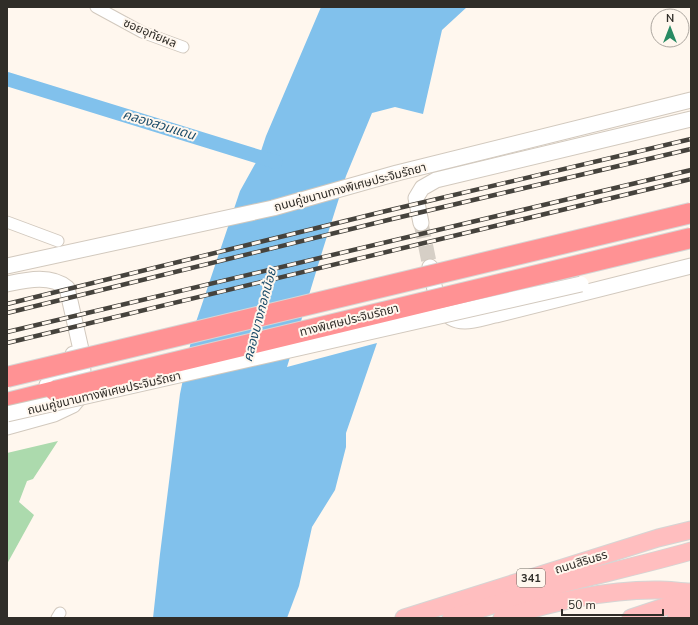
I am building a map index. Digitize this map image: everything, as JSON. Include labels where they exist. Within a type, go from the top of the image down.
[{"type":"highway","name":"ทางพิเศษประจิมรัถยา","points":[[7,377],[691,213]]},
{"type":"highway","name":"ทางพิเศษประจิมรัถยา","points":[[7,403],[691,238]]},
{"type":"main road","name":"ถนนคู่ขนานทางพิเศษประจิมรัถยา","points":[[7,266],[273,208],[397,173],[691,100]]},
{"type":"main road","points":[[421,224],[416,198],[422,188],[436,180],[691,119]]},
{"type":"main road","name":"ถนนคู่ขนานทางพิเศษประจิมรัถยา","points":[[7,414],[581,284],[691,256]]},
{"type":"main road","points":[[430,267],[439,303],[444,312],[452,319],[466,321],[691,266]]},
{"type":"main road","points":[[7,284],[38,279],[54,280],[62,283],[67,288],[82,354],[84,391],[74,405],[54,414],[7,427]]},
{"type":"main road","points":[[7,293],[29,288],[45,287],[53,288],[59,294],[64,310],[75,363],[72,374],[64,380],[7,394]]},
{"type":"main road","name":"ถนนสิรินธร","points":[[404,618],[658,538],[691,530]]},
{"type":"main road","points":[[451,618],[564,584],[691,551]]},
{"type":"main road","points":[[657,561],[691,559]]},
{"type":"main road","points":[[502,618],[562,601],[599,594],[660,590],[691,592]]},
{"type":"main road","points":[[631,618],[691,598]]},
{"type":"main road","points":[[676,618],[691,613]]},
{"type":"street","name":"ซอยอุทัยผล","points":[[96,7],[142,32],[183,47]]},
{"type":"street","points":[[7,222],[58,241]]},
{"type":"green space","points":[[58,441],[33,479],[27,481],[19,502],[34,515],[7,564],[7,453]]},
{"type":"water","name":"คลองบางกอกน้อย","points":[[321,7],[467,7],[442,30],[423,114],[395,107],[372,113],[346,176],[287,367],[377,343],[346,433],[346,447],[335,490],[312,527],[299,586],[287,618],[153,618],[180,394],[193,331],[240,191],[259,157],[266,136]]},
{"type":"waterway","name":"คลองสวนแดน","points":[[7,79],[276,162]]},
{"type":"tunnel","points":[[421,223],[430,267]]},
{"type":"railway","points":[[7,304],[386,211],[691,139]]},
{"type":"railway","points":[[7,313],[388,220],[691,149]]},
{"type":"railway","points":[[7,332],[691,170]]},
{"type":"railway","points":[[7,343],[691,179]]}]
